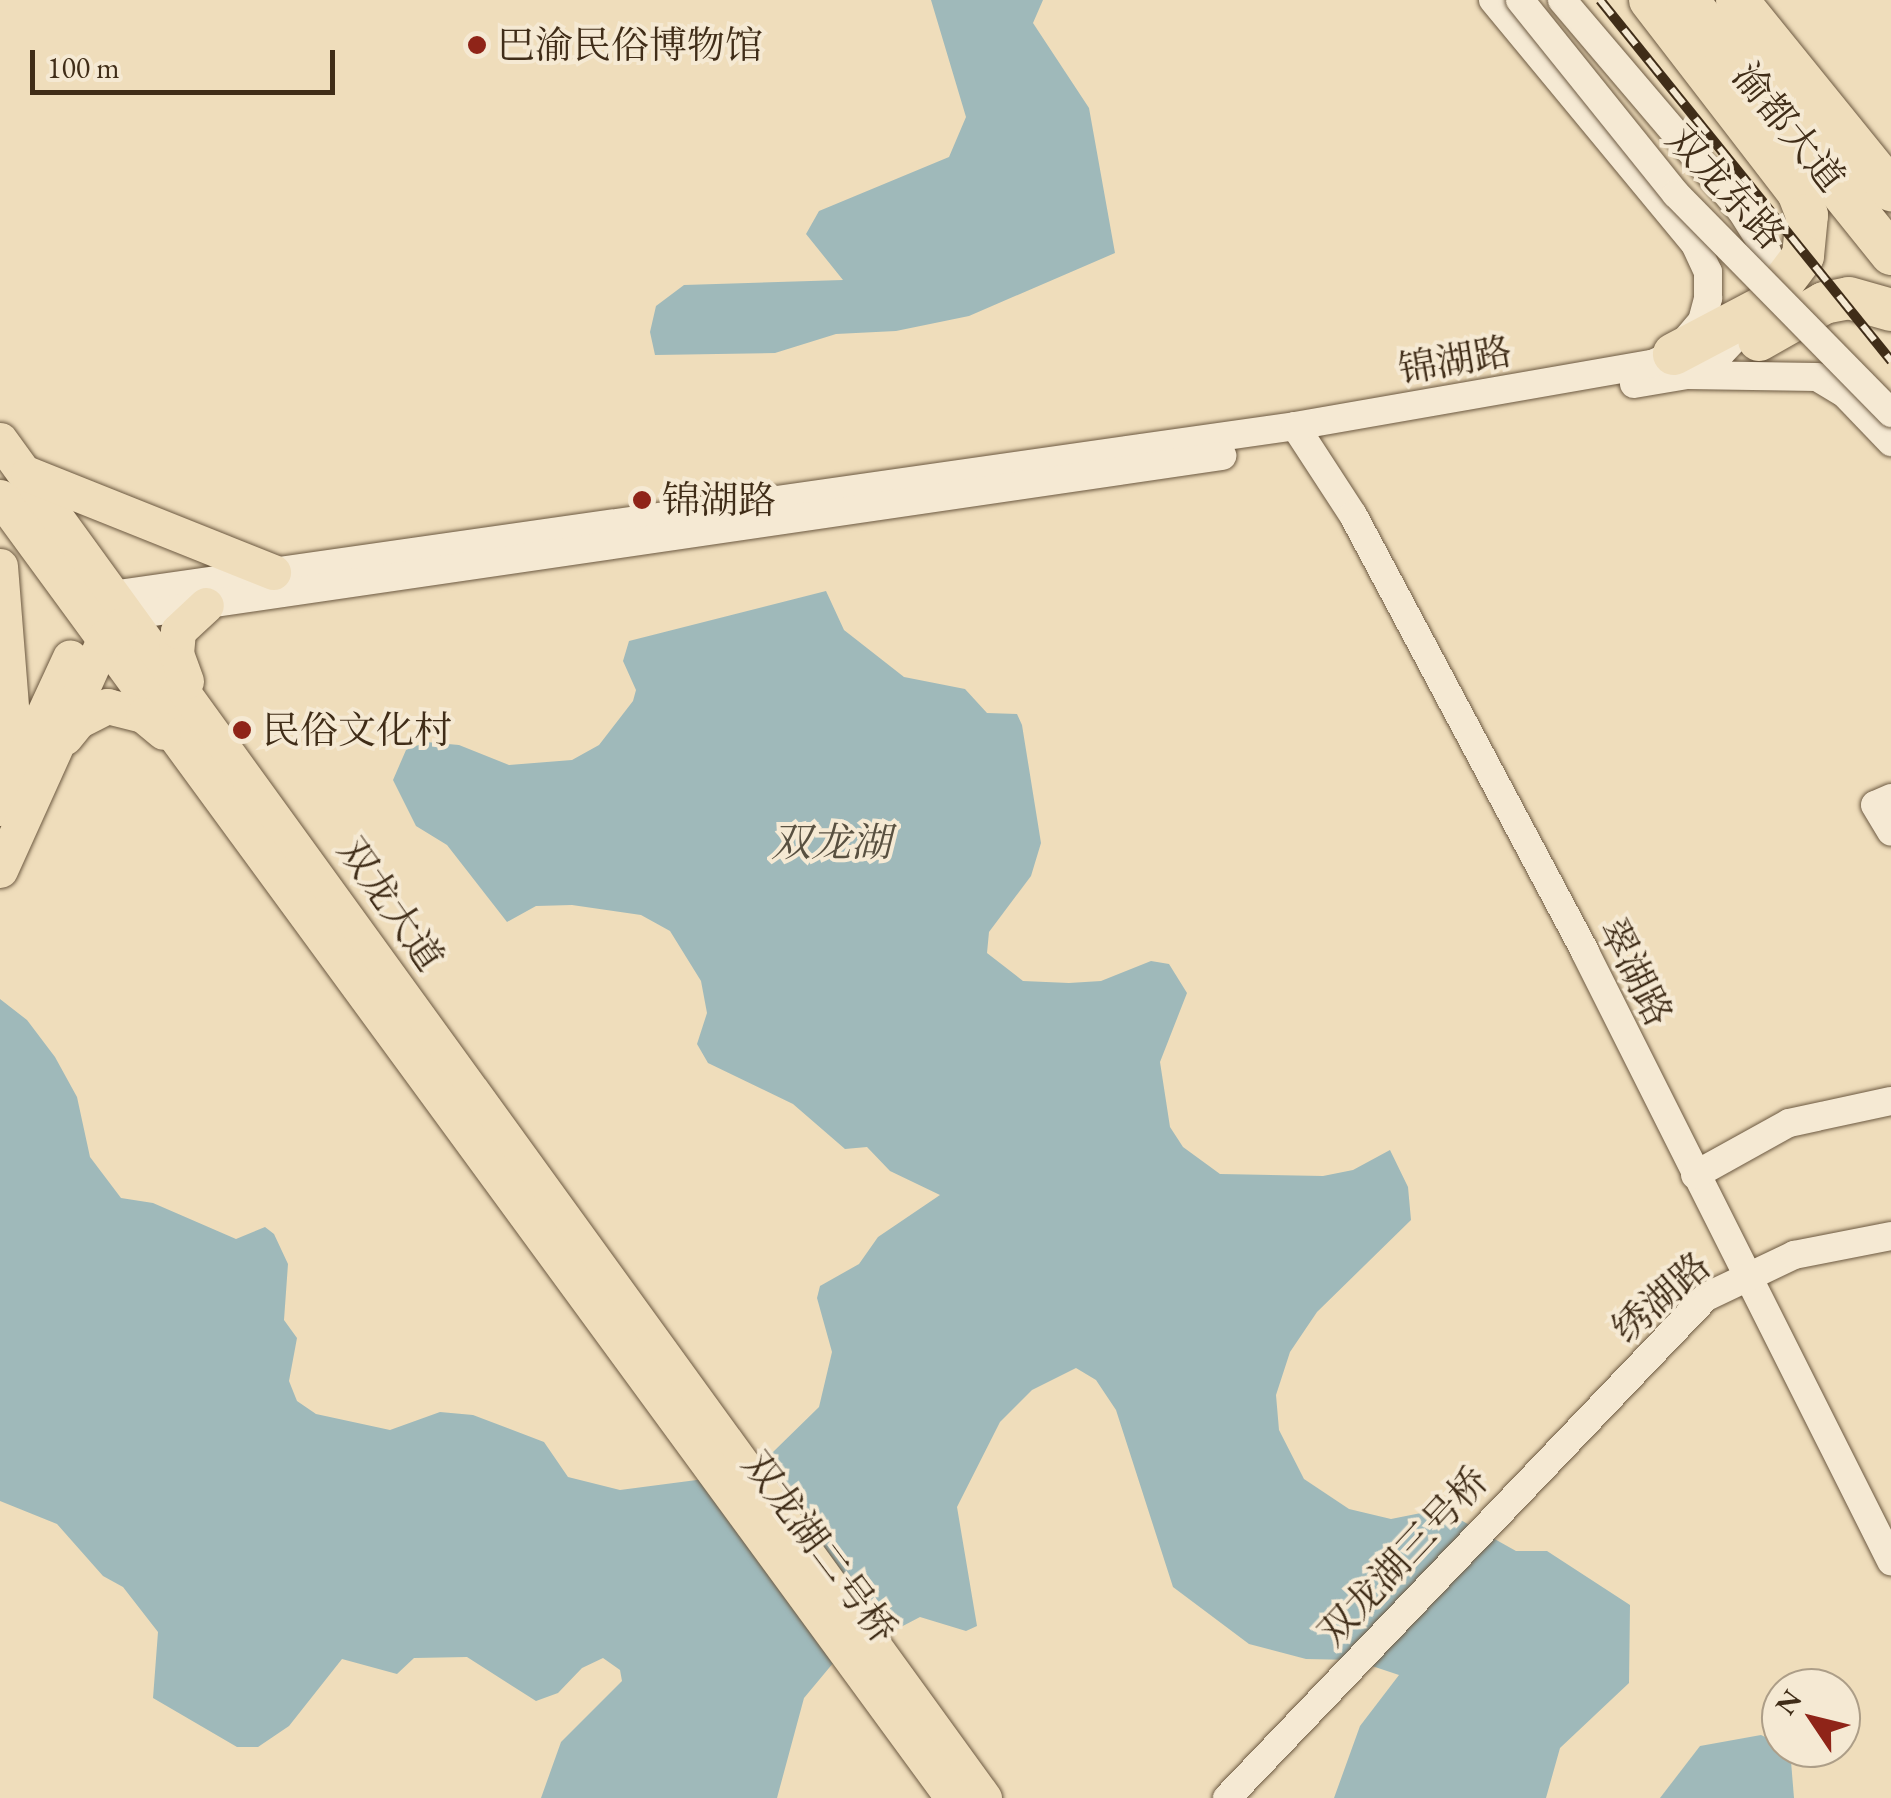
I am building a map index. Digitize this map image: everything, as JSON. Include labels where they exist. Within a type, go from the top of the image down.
[{"type":"highway","points":[[1650,0],[1798,192],[1807,215],[1803,256],[1765,306],[1681,364]]},
{"type":"highway","name":"渝都大道","points":[[1686,0],[1891,254]]},
{"type":"highway","name":"渝都大道","points":[[1736,0],[1891,190]]},
{"type":"highway","points":[[1681,364],[1824,303],[1849,298],[1891,310]]},
{"type":"main road","name":"双龙大道","points":[[0,440],[13,485],[97,627],[696,1429]]},
{"type":"main road","points":[[13,485],[273,572]]},
{"type":"main road","name":"双龙大道","points":[[13,485],[125,605],[194,700],[696,1429]]},
{"type":"main road","points":[[0,566],[10,798],[1,867]]},
{"type":"main road","points":[[10,798],[97,627],[125,605]]},
{"type":"main road","points":[[194,700],[176,643],[184,620],[206,605]]},
{"type":"main road","points":[[55,750],[97,627]]},
{"type":"main road","points":[[10,798],[78,721],[107,706],[143,715],[188,752]]},
{"type":"main road","name":"双龙湖二号桥","points":[[696,1429],[896,1699]]},
{"type":"main road","points":[[896,1699],[953,1798]]},
{"type":"main road","points":[[896,1699],[984,1798]]},
{"type":"street","points":[[1493,0],[1695,244],[1708,272],[1708,298],[1702,321],[1681,364]]},
{"type":"street","name":"双龙东路","points":[[1520,0],[1676,194],[1891,412]]},
{"type":"street","points":[[1562,0],[1748,220],[1772,277],[1765,306]]},
{"type":"street","name":"锦湖路","points":[[125,605],[206,605],[1301,435],[1681,364],[1817,377],[1844,393],[1891,442]]},
{"type":"street","name":"锦湖路","points":[[125,605],[273,572],[1301,435]]},
{"type":"street","name":"翠湖路","points":[[1301,435],[1354,516],[1455,707],[1891,1561]]},
{"type":"street","points":[[1891,798],[1875,806],[1891,832]]},
{"type":"street","points":[[1694,1175],[1789,1123],[1891,1101]]},
{"type":"street","name":"绣湖路","points":[[1563,1442],[1706,1297],[1743,1274],[1794,1255],[1891,1236]]},
{"type":"street","name":"双龙湖三号桥","points":[[1227,1798],[1563,1442]]},
{"type":"water","points":[[931,0],[1043,0],[1033,23],[1089,108],[1115,253],[969,316],[896,331],[836,334],[775,353],[655,355],[650,332],[656,306],[684,285],[843,280],[806,234],[819,211],[949,157],[966,117]]},
{"type":"water","name":"双龙湖","points":[[826,591],[844,630],[904,677],[965,689],[987,713],[1017,714],[1022,725],[1041,843],[1031,876],[989,932],[987,953],[1023,981],[1101,981],[1151,961],[1169,964],[1187,993],[1160,1062],[1170,1127],[1183,1147],[1220,1174],[1323,1176],[1353,1170],[1390,1150],[1408,1187],[1411,1220],[1317,1312],[1290,1352],[1276,1395],[1279,1430],[1304,1479],[1349,1509],[1391,1519],[1441,1509],[1516,1551],[1547,1551],[1630,1605],[1629,1683],[1560,1748],[1546,1798],[1334,1798],[1360,1726],[1399,1675],[1354,1660],[1306,1659],[1249,1644],[1173,1587],[1116,1410],[1096,1380],[1076,1368],[1032,1390],[1000,1422],[957,1507],[977,1626],[966,1631],[920,1617],[834,1662],[804,1698],[777,1798],[541,1798],[561,1742],[622,1681],[620,1670],[603,1658],[582,1668],[558,1693],[536,1701],[467,1657],[414,1658],[397,1674],[342,1659],[289,1726],[258,1747],[237,1747],[153,1698],[158,1632],[123,1587],[103,1576],[57,1524],[0,1501],[0,999],[27,1020],[55,1057],[77,1097],[90,1157],[121,1198],[153,1203],[236,1239],[265,1227],[274,1234],[288,1264],[284,1320],[297,1338],[289,1381],[297,1401],[316,1414],[390,1430],[440,1412],[473,1415],[544,1442],[568,1477],[620,1490],[712,1478],[773,1452],[819,1407],[832,1352],[817,1298],[820,1286],[859,1264],[878,1237],[940,1195],[890,1171],[867,1147],[845,1149],[793,1104],[708,1063],[697,1044],[707,1013],[701,981],[670,931],[641,915],[572,905],[536,906],[507,922],[447,845],[416,826],[393,780],[406,750],[426,742],[459,745],[509,765],[572,760],[599,745],[633,701],[636,690],[623,661],[629,641]]},
{"type":"water","points":[[1761,1735],[1761,1768],[1792,1768],[1794,1798],[1660,1798],[1700,1746]]},
{"type":"railway","points":[[1600,0],[1891,361]]},
{"type":"place","name":"巴渝民俗博物馆","points":[[477,45]]},
{"type":"place","name":"锦湖路","points":[[642,500]]},
{"type":"place","name":"民俗文化村","points":[[242,730]]}]
